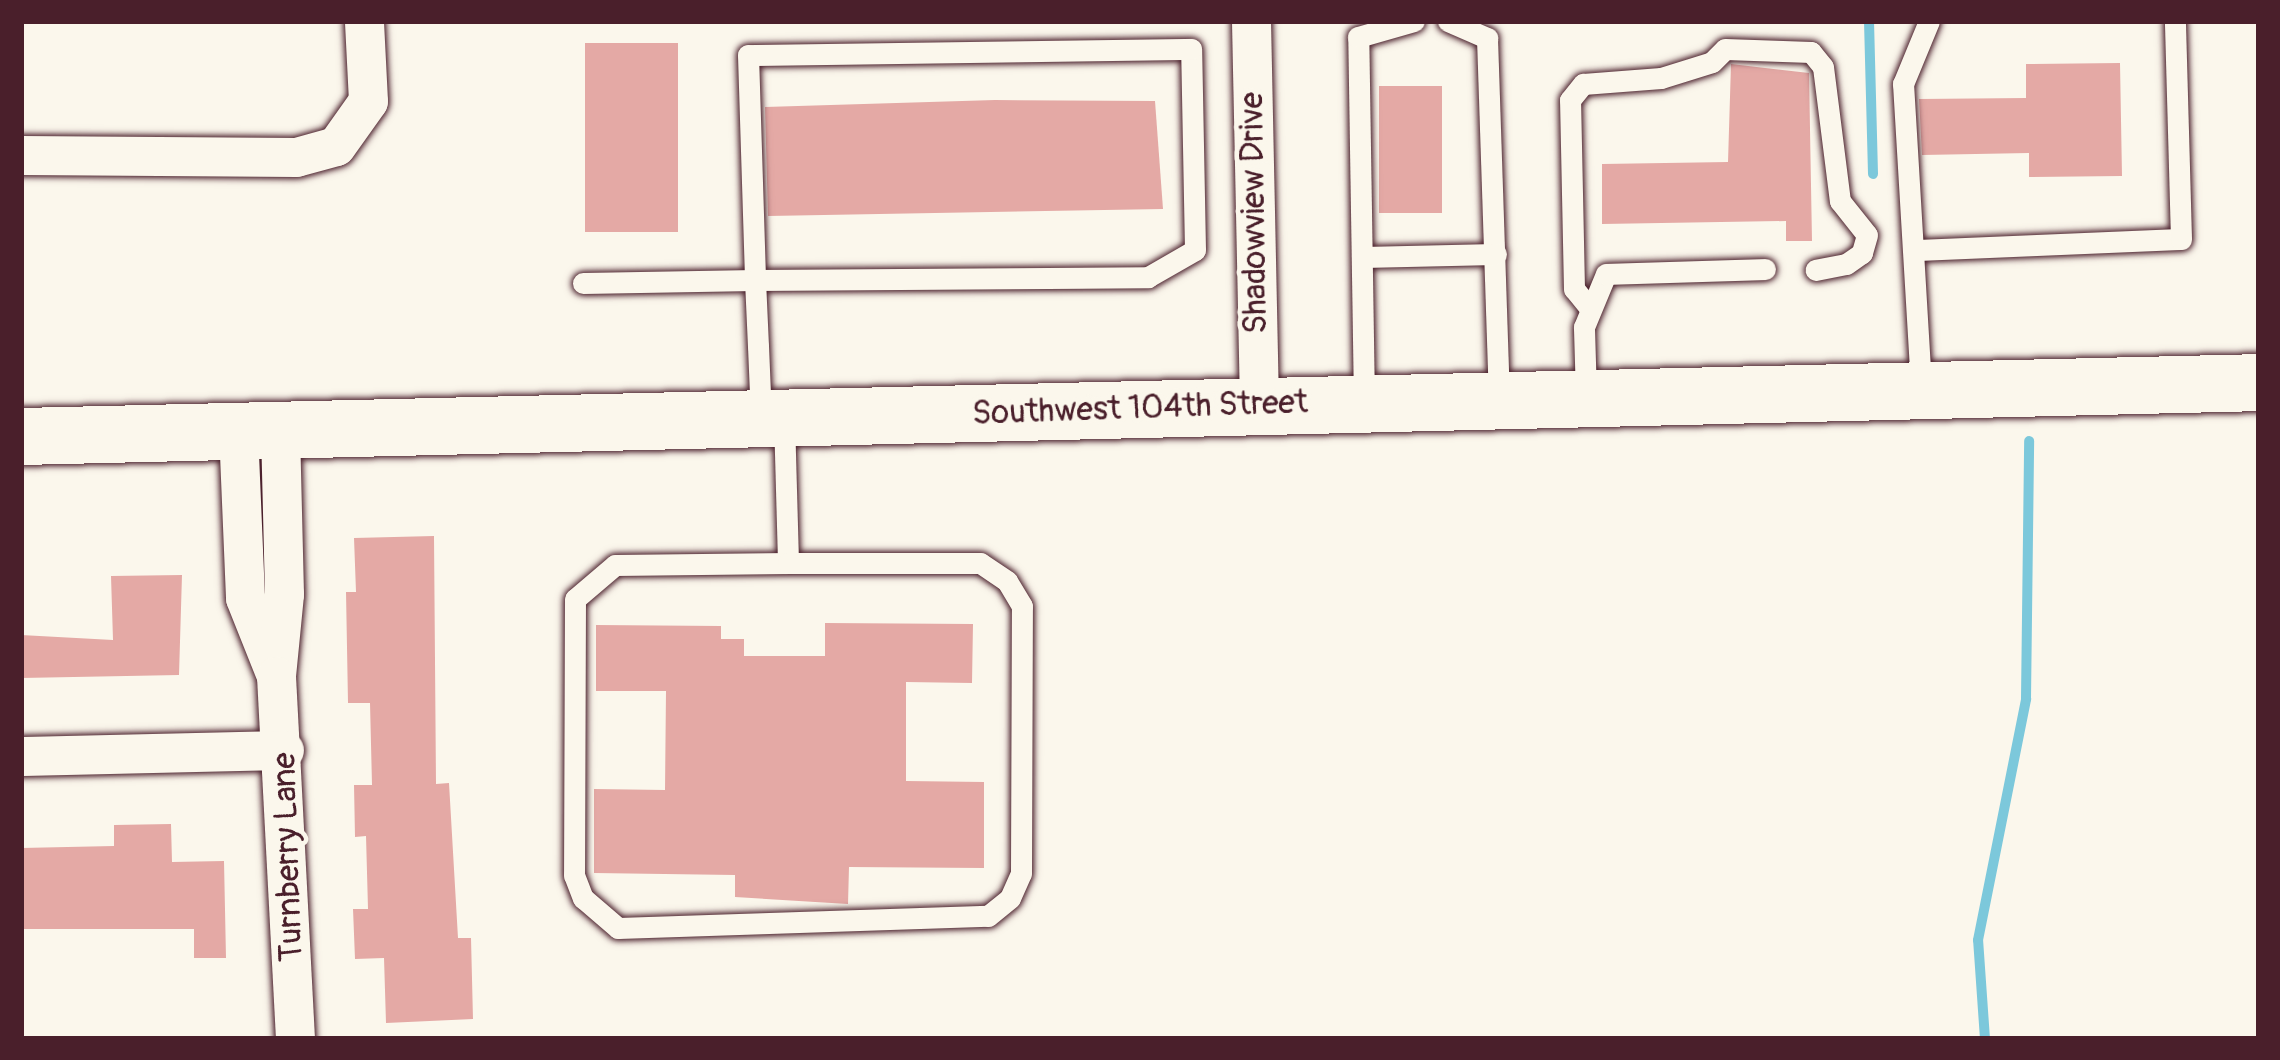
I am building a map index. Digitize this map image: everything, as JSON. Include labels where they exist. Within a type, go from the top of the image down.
[{"type":"main road","name":"Southwest 104th Street","points":[[21,436],[2259,382]]},
{"type":"street","points":[[21,155],[296,157],[351,135],[368,101],[364,21]]},
{"type":"street","name":"Shadowview Drive","points":[[1251,21],[1259,405]]},
{"type":"street","name":"Turnberry Lane","points":[[259,430],[284,594],[276,676],[284,750],[295,1039]]},
{"type":"street","points":[[21,756],[284,750]]},
{"type":"lane","points":[[1364,402],[1358,37],[1414,21]]},
{"type":"lane","points":[[1448,21],[1487,38],[1499,398]]},
{"type":"lane","points":[[1921,389],[1903,84],[1929,21]]},
{"type":"lane","points":[[1916,250],[2181,239],[2175,21]]},
{"type":"lane","points":[[583,283],[755,280],[1148,277],[1195,250],[1191,49],[748,55],[755,280],[788,562]]},
{"type":"lane","points":[[1588,306],[1574,289],[1570,100],[1583,84],[1661,78],[1712,62],[1726,49],[1811,52],[1829,81],[1840,201],[1867,235],[1862,253],[1816,270]]},
{"type":"lane","points":[[1362,257],[1496,254]]},
{"type":"lane","points":[[1586,396],[1588,306],[1606,274],[1765,269]]},
{"type":"lane","points":[[788,562],[980,563],[1006,581],[1022,605],[1021,874],[1010,898],[988,916],[618,928],[583,898],[574,875],[575,599],[615,566],[788,562]]},
{"type":"building","points":[[585,43],[678,43],[678,232],[585,232]]},
{"type":"building","points":[[2120,63],[2122,176],[2029,177],[2029,153],[1922,155],[1919,99],[2026,98],[2026,64]]},
{"type":"building","points":[[1731,64],[1809,73],[1812,241],[1786,241],[1786,221],[1602,224],[1602,164],[1728,162]]},
{"type":"building","points":[[1379,86],[1442,86],[1442,213],[1379,213]]},
{"type":"building","points":[[1155,101],[1163,209],[768,216],[765,107]]},
{"type":"building","points":[[434,536],[436,784],[449,783],[458,938],[471,938],[473,1019],[386,1023],[384,958],[355,959],[353,909],[368,909],[366,836],[355,837],[354,785],[372,785],[370,703],[348,703],[346,592],[356,592],[354,538]]},
{"type":"building","points":[[182,575],[179,675],[21,678],[21,635],[113,640],[111,576]]},
{"type":"building","points":[[825,623],[973,624],[972,683],[906,682],[906,781],[984,782],[984,868],[849,867],[848,904],[735,897],[735,875],[594,873],[594,789],[665,790],[666,691],[596,691],[596,625],[721,626],[721,639],[744,639],[744,656],[825,656]]},
{"type":"building","points":[[171,824],[172,862],[224,861],[226,958],[194,958],[194,929],[21,929],[21,848],[114,846],[114,825]]},
{"type":"waterway","points":[[1869,21],[1873,174]]},
{"type":"waterway","points":[[1985,1039],[1978,940],[2026,699],[2029,441]]}]
